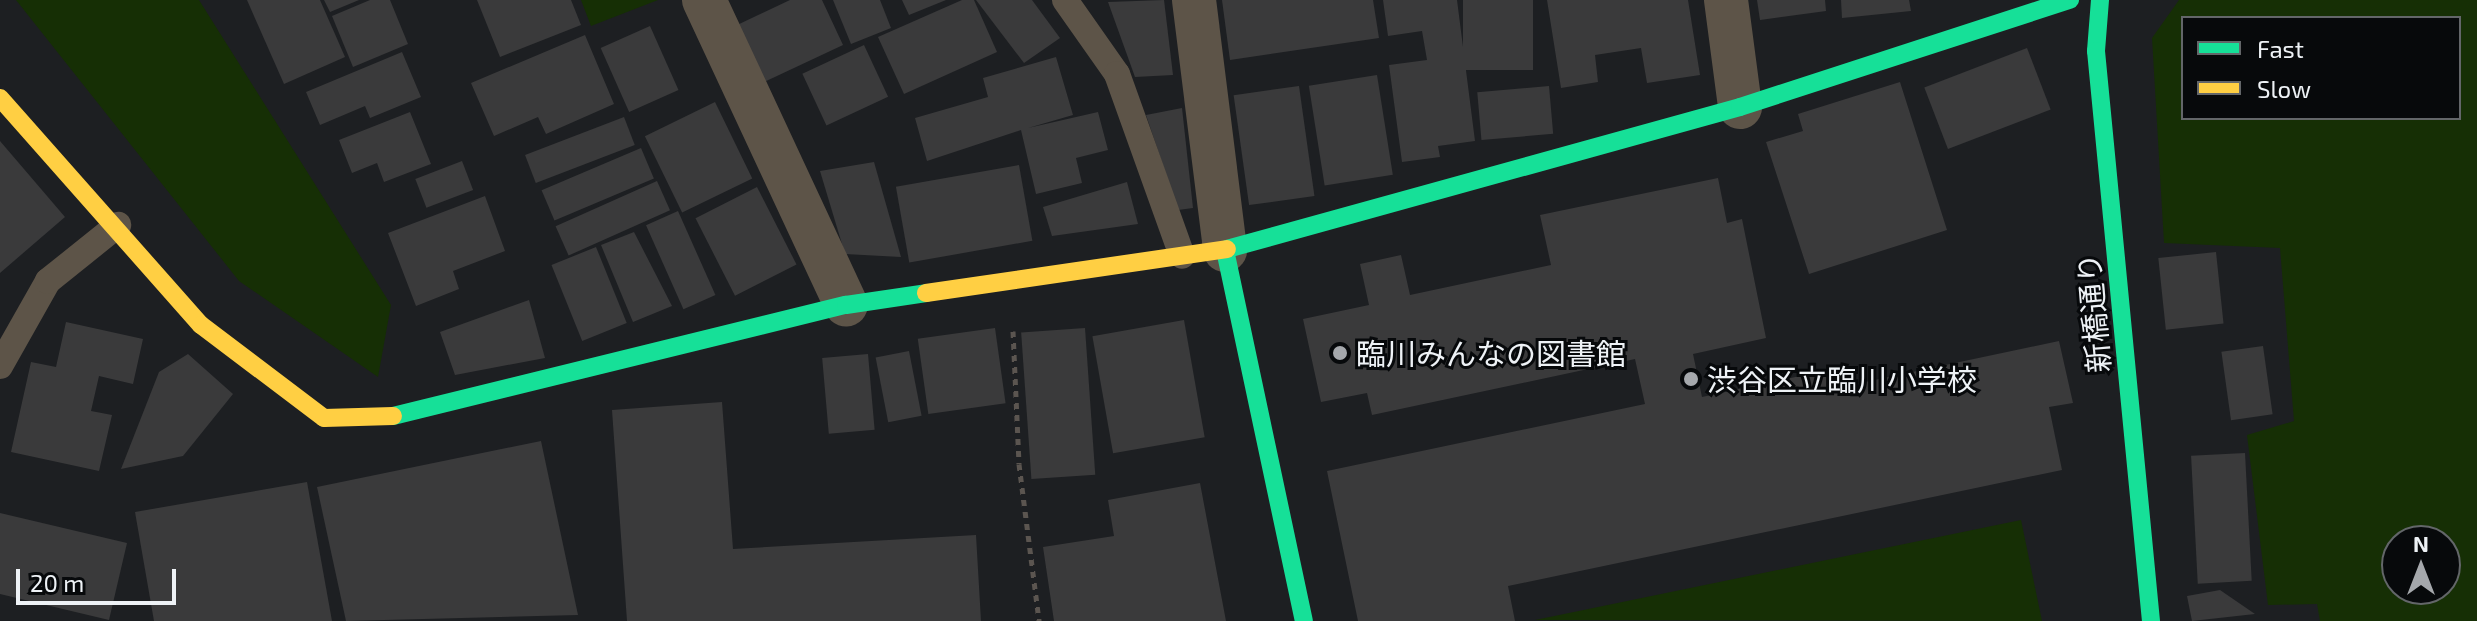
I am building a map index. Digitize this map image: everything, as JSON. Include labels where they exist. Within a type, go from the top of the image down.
[{"type":"street","points":[[704,0],[846,305]]},
{"type":"street","points":[[1194,0],[1225,250],[1304,621]]},
{"type":"street","points":[[1726,0],[1740,107]]},
{"type":"street","points":[[0,98],[118,225],[201,325],[324,418],[370,422],[846,305],[1225,250],[1740,107],[2070,0]]},
{"type":"street","name":"新橋通り","points":[[2100,0],[2096,51],[2151,621]]},
{"type":"lane","points":[[1065,0],[1117,74],[1182,256]]},
{"type":"lane","points":[[0,366],[48,281],[118,225]]},
{"type":"path","points":[[1011,281],[1019,464],[1039,621]]},
{"type":"green space","points":[[16,0],[199,0],[391,305],[378,377],[239,281]]},
{"type":"green space","points":[[581,0],[658,0],[591,26]]},
{"type":"green space","points":[[2179,0],[2477,0],[2477,621],[2320,621],[2317,604],[2268,605],[2247,435],[2294,421],[2280,248],[2164,243],[2152,38]]},
{"type":"green space","points":[[2021,520],[2042,621],[1535,620]]},
{"type":"building","points":[[247,0],[320,0],[345,57],[284,84]]},
{"type":"building","points":[[324,0],[359,0],[330,12]]},
{"type":"building","points":[[370,0],[390,0],[408,44],[353,67],[332,16]]},
{"type":"building","points":[[477,0],[571,0],[581,25],[500,57]]},
{"type":"building","points":[[790,0],[822,0],[843,45],[762,83],[735,26]]},
{"type":"building","points":[[833,0],[880,0],[891,28],[851,44]]},
{"type":"building","points":[[902,0],[946,0],[909,15]]},
{"type":"building","points":[[962,0],[974,0],[997,52],[904,94],[878,37]]},
{"type":"building","points":[[976,0],[1032,0],[1060,38],[1024,63]]},
{"type":"building","points":[[1164,0],[1173,75],[1135,77],[1108,2]]},
{"type":"building","points":[[1222,0],[1373,0],[1379,38],[1230,60]]},
{"type":"building","points":[[1383,0],[1457,0],[1475,141],[1438,146],[1440,157],[1402,162],[1389,65],[1427,60],[1422,31],[1388,36]]},
{"type":"building","points":[[1463,0],[1533,0],[1533,70],[1463,70]]},
{"type":"building","points":[[1547,0],[1688,0],[1700,75],[1647,83],[1641,48],[1595,55],[1598,82],[1561,88]]},
{"type":"building","points":[[1757,0],[1825,0],[1826,11],[1760,20]]},
{"type":"building","points":[[1841,0],[1909,0],[1911,11],[1842,18]]},
{"type":"building","points":[[650,26],[678,90],[629,112],[601,48]]},
{"type":"building","points":[[585,35],[614,104],[546,134],[538,117],[494,136],[471,83]]},
{"type":"building","points":[[864,45],[888,97],[826,125],[802,74]]},
{"type":"building","points":[[2027,48],[2051,110],[1948,149],[1924,87]]},
{"type":"building","points":[[402,52],[421,97],[370,118],[365,106],[320,125],[306,92]]},
{"type":"building","points":[[1056,57],[1073,115],[1028,128],[1098,112],[1108,150],[1076,158],[1082,183],[1036,194],[1021,130],[927,161],[915,118],[988,97],[983,78]]},
{"type":"building","points":[[1377,75],[1393,175],[1325,186],[1309,86]]},
{"type":"building","points":[[1900,82],[1947,230],[1809,274],[1766,142],[1803,131],[1798,114]]},
{"type":"building","points":[[1299,86],[1314,196],[1249,205],[1234,95]]},
{"type":"building","points":[[1549,86],[1553,134],[1481,140],[1477,92]]},
{"type":"building","points":[[715,102],[752,178],[682,213],[645,136]]},
{"type":"building","points":[[1182,108],[1193,208],[1178,210],[1146,115]]},
{"type":"building","points":[[410,112],[431,164],[384,182],[377,163],[352,173],[339,140]]},
{"type":"building","points":[[624,117],[635,145],[536,183],[525,155]]},
{"type":"building","points":[[0,141],[65,217],[0,273]]},
{"type":"building","points":[[641,148],[654,178],[554,221],[542,190]]},
{"type":"building","points":[[462,161],[473,190],[426,208],[415,179]]},
{"type":"building","points":[[874,162],[901,257],[845,254],[820,171]]},
{"type":"building","points":[[1019,165],[1032,241],[909,263],[896,187]]},
{"type":"building","points":[[1718,178],[1727,223],[1742,219],[1766,338],[1693,354],[1702,397],[1828,370],[1832,389],[2059,341],[2073,403],[2049,407],[2062,470],[1508,586],[1515,621],[1358,621],[1327,471],[1645,404],[1635,359],[1372,415],[1367,393],[1321,402],[1303,319],[1369,305],[1360,264],[1401,255],[1410,295],[1551,265],[1540,215]]},
{"type":"building","points":[[657,181],[670,210],[569,255],[556,226]]},
{"type":"building","points":[[1127,182],[1138,224],[1052,236],[1043,207]]},
{"type":"building","points":[[757,187],[796,265],[735,296],[696,218]]},
{"type":"building","points":[[485,196],[505,251],[453,271],[459,289],[416,306],[388,233]]},
{"type":"building","points":[[678,211],[715,295],[683,309],[646,225]]},
{"type":"building","points":[[634,232],[672,306],[633,322],[601,245]]},
{"type":"building","points":[[596,247],[627,323],[582,341],[551,265]]},
{"type":"building","points":[[2216,252],[2224,324],[2166,330],[2158,258]]},
{"type":"building","points":[[529,300],[545,358],[455,375],[440,332]]},
{"type":"building","points":[[1184,320],[1205,437],[1113,453],[1092,336]]},
{"type":"building","points":[[66,322],[143,339],[133,384],[99,376],[91,411],[112,415],[99,471],[11,452],[31,362],[56,367]]},
{"type":"building","points":[[995,328],[1006,403],[928,414],[918,339]]},
{"type":"building","points":[[1085,328],[1095,475],[1031,479],[1021,332]]},
{"type":"building","points":[[2263,346],[2273,414],[2231,420],[2221,352]]},
{"type":"building","points":[[909,351],[922,416],[888,422],[876,357]]},
{"type":"building","points":[[188,354],[233,394],[183,456],[121,469],[159,372]]},
{"type":"building","points":[[868,354],[875,430],[829,434],[822,358]]},
{"type":"building","points":[[722,402],[733,549],[976,535],[981,621],[627,621],[612,410]]},
{"type":"building","points":[[541,441],[578,615],[346,621],[317,487]]},
{"type":"building","points":[[2245,453],[2252,581],[2198,584],[2191,456]]},
{"type":"building","points":[[307,482],[332,621],[154,621],[135,512]]},
{"type":"building","points":[[1200,483],[1226,621],[1054,621],[1043,547],[1114,536],[1108,500]]},
{"type":"building","points":[[0,513],[127,543],[109,620],[0,594]]},
{"type":"building","points":[[2220,590],[2255,614],[2192,621],[2187,596]]},
{"type":"traffic: fast","points":[[1227,249],[1740,107],[2070,0]]},
{"type":"traffic: fast","points":[[2100,0],[2096,51],[2151,621]]},
{"type":"traffic: fast","points":[[1225,250],[1304,621]]},
{"type":"traffic: fast","points":[[393,416],[846,305],[926,293]]},
{"type":"traffic: slow","points":[[0,98],[201,325],[324,418],[393,416]]},
{"type":"traffic: slow","points":[[926,293],[1227,249]]},
{"type":"place","name":"臨川みんなの図書館","points":[[1340,353]]},
{"type":"place","name":"渋谷区立臨川小学校","points":[[1691,379]]}]
